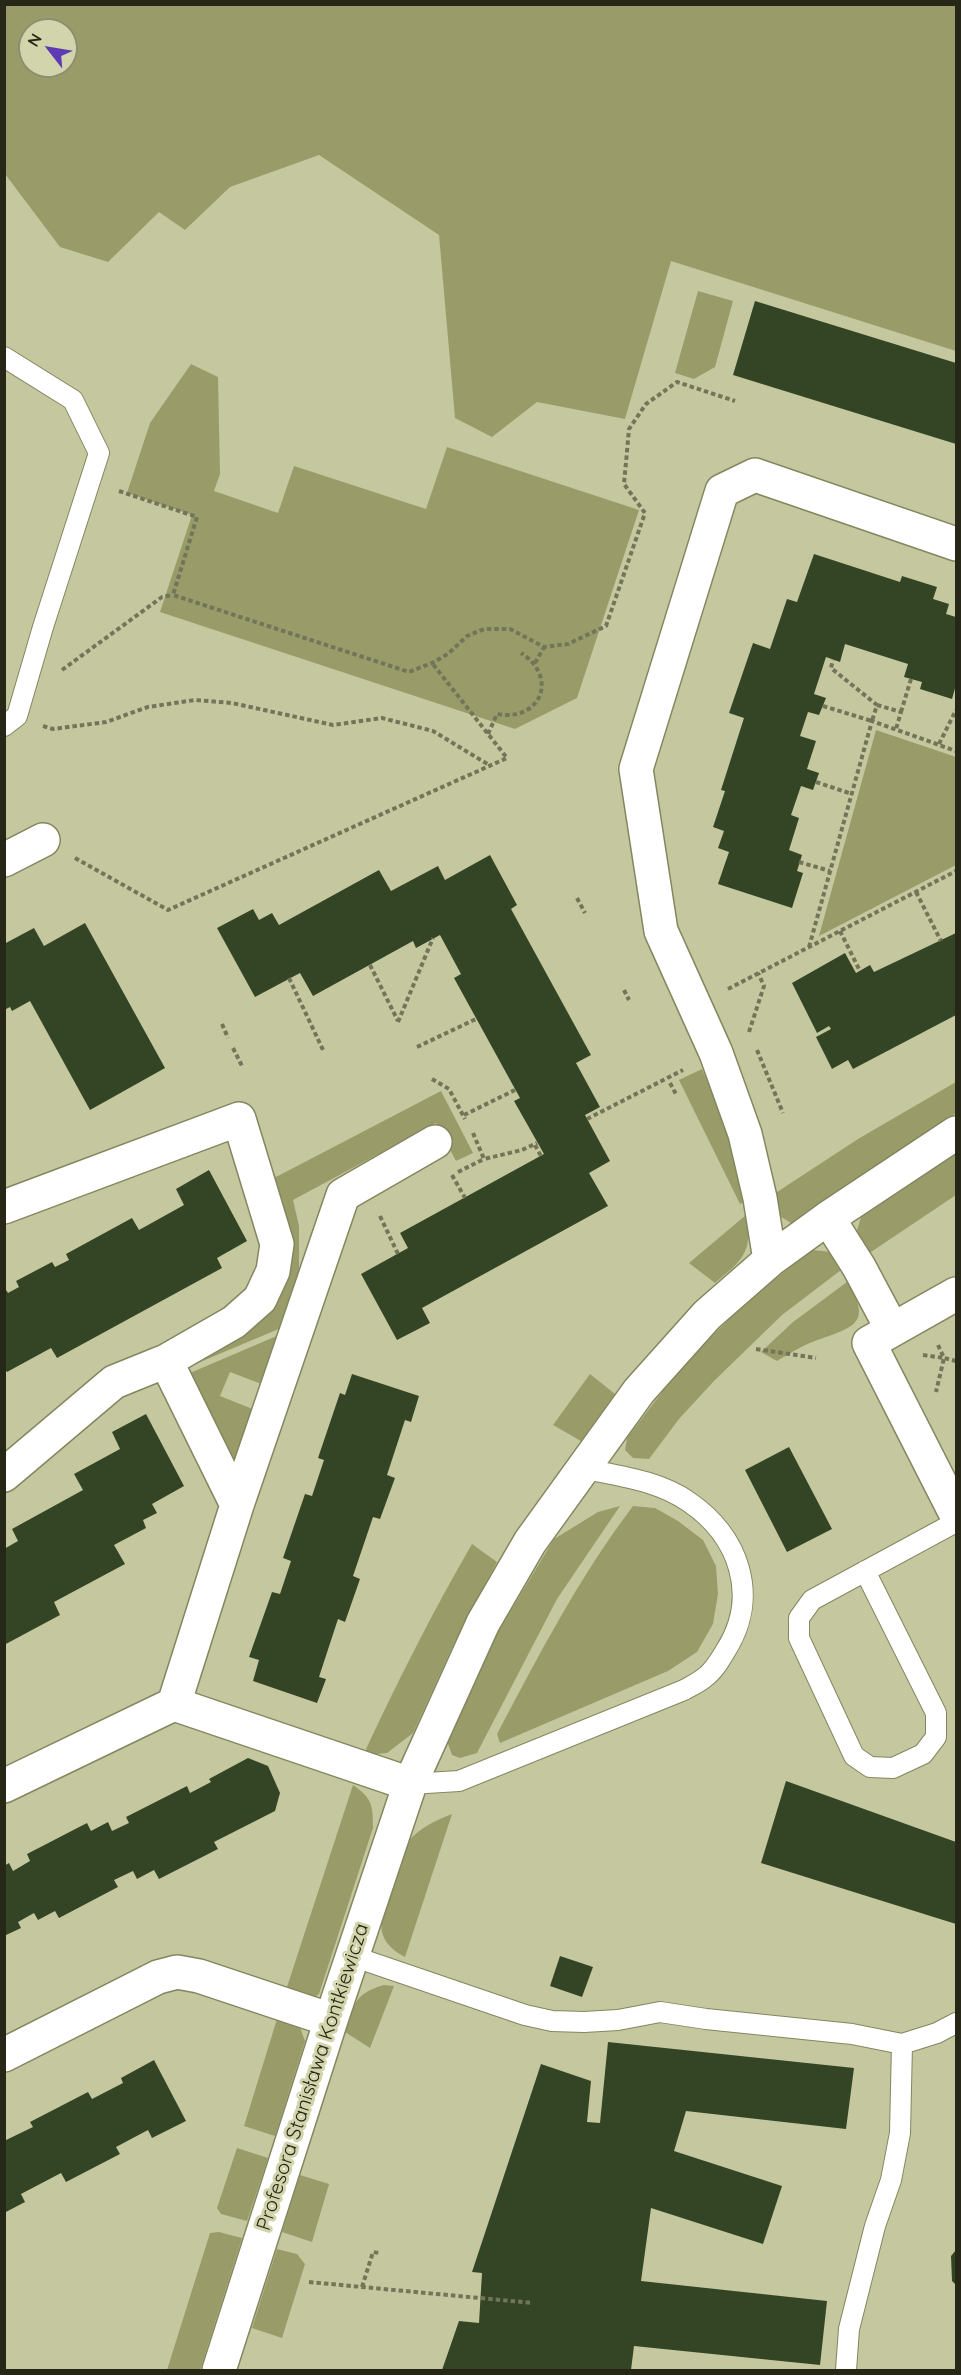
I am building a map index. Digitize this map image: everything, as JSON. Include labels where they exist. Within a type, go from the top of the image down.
[{"type":"street","points":[[770,1260],[760,1198],[745,1134],[717,1053],[661,931],[636,769],[722,491],[755,475],[957,544]]},
{"type":"street","points":[[4,860],[43,840]]},
{"type":"street","points":[[4,1207],[239,1119],[277,1244],[273,1271],[260,1299],[234,1322],[166,1361],[114,1382],[4,1475]]},
{"type":"street","name":"Profesora Stanisława Kontkiewicza","points":[[219,2370],[331,2020],[410,1784],[483,1623],[530,1542],[581,1468],[639,1391],[700,1323],[770,1260],[828,1218],[957,1133]]},
{"type":"street","points":[[174,1704],[237,1505],[343,1195],[435,1142]]},
{"type":"street","points":[[828,1218],[859,1267],[892,1329]]},
{"type":"street","points":[[957,1294],[869,1343],[957,1514]]},
{"type":"street","points":[[166,1361],[237,1505]]},
{"type":"street","points":[[4,1786],[174,1704],[410,1784]]},
{"type":"street","points":[[4,2055],[158,1977],[177,1972],[199,1976],[331,2020]]},
{"type":"lane","points":[[4,357],[73,400],[99,453],[15,714]]},
{"type":"lane","points":[[410,1784],[459,1781],[684,1690],[703,1679],[715,1667],[729,1646],[743,1607],[743,1584],[740,1566],[731,1547],[718,1529],[689,1502],[644,1481],[581,1468]]},
{"type":"lane","points":[[865,1571],[936,1713],[936,1737],[923,1754],[893,1768],[870,1767],[854,1756],[799,1638],[799,1618],[812,1600],[865,1571],[957,1522]]},
{"type":"lane","points":[[352,1956],[525,2015],[552,2020],[584,2022],[618,2020],[660,2012],[852,2034],[902,2044],[957,2023]]},
{"type":"lane","points":[[846,2370],[849,2329],[875,2226],[891,2180],[900,2133],[902,2044]]},
{"type":"path","points":[[489,765],[433,731],[382,718],[333,725],[232,703],[195,700],[148,707],[106,722],[53,729],[15,714],[162,597],[172,596],[409,672],[448,654],[467,636],[484,629],[510,629],[544,647],[568,644],[606,626],[645,513],[624,484],[629,429],[646,404],[677,382],[735,401]]},
{"type":"path","points":[[127,493],[197,517],[172,596]]},
{"type":"path","points":[[535,664],[544,647]]},
{"type":"path","points":[[488,734],[497,714],[509,717],[521,714],[536,702],[542,684],[540,671],[521,653]]},
{"type":"path","points":[[833,660],[831,668],[877,705],[901,712]]},
{"type":"path","points":[[43,840],[168,910],[507,758],[432,663]]},
{"type":"path","points":[[896,729],[911,679]]},
{"type":"path","points":[[809,947],[877,705]]},
{"type":"path","points":[[823,706],[957,751]]},
{"type":"path","points":[[939,744],[957,710]]},
{"type":"path","points":[[816,782],[852,794]]},
{"type":"path","points":[[799,862],[830,871]]},
{"type":"path","points":[[695,1006],[957,871]]},
{"type":"path","points":[[916,892],[941,941]]},
{"type":"path","points":[[577,898],[585,913]]},
{"type":"path","points":[[840,931],[860,970]]},
{"type":"path","points":[[370,965],[398,1022],[433,939]]},
{"type":"path","points":[[751,1035],[748,1029],[764,986],[759,973]]},
{"type":"path","points":[[289,978],[324,1052]]},
{"type":"path","points":[[624,990],[629,1000]]},
{"type":"path","points":[[417,1047],[476,1019]]},
{"type":"path","points":[[222,1024],[228,1038]]},
{"type":"path","points":[[755,1045],[783,1113]]},
{"type":"path","points":[[233,1048],[243,1068]]},
{"type":"path","points":[[587,1119],[690,1066]]},
{"type":"path","points":[[432,1079],[449,1089],[484,1158]]},
{"type":"path","points":[[670,1083],[677,1096]]},
{"type":"path","points":[[464,1115],[515,1090]]},
{"type":"path","points":[[460,1172],[484,1158],[536,1144],[541,1156]]},
{"type":"path","points":[[452,1175],[465,1198]]},
{"type":"path","points":[[379,1214],[398,1254]]},
{"type":"path","points":[[756,1349],[816,1358]]},
{"type":"path","points":[[935,1396],[944,1358]]},
{"type":"path","points":[[362,2287],[373,2252],[379,2253]]},
{"type":"path","points":[[309,2282],[533,2303]]},
{"type":"green space","points":[[4,5],[956,5],[956,351],[671,261],[625,419],[537,402],[492,437],[455,418],[439,235],[319,155],[230,187],[185,230],[159,212],[108,262],[60,247],[5,174]]},
{"type":"green space","points":[[698,291],[733,301],[715,367],[694,379],[675,373]]},
{"type":"green space","points":[[191,364],[218,377],[220,474],[214,491],[278,513],[294,466],[426,509],[447,447],[639,510],[577,698],[515,729],[160,612],[192,515],[127,493],[150,423]]},
{"type":"green space","points":[[876,730],[956,757],[956,865],[819,936]]},
{"type":"green space","points":[[702,1069],[731,1136],[745,1202],[740,1204],[679,1080]]},
{"type":"green space","points":[[956,1082],[956,1113],[791,1223],[773,1212],[771,1196],[858,1139]]},
{"type":"green space","points":[[441,1091],[473,1153],[456,1161],[436,1123],[293,1200],[299,1226],[299,1273],[281,1328],[193,1365],[195,1357],[266,1308],[264,1155],[276,1177]]},
{"type":"green space","points":[[956,1153],[956,1195],[868,1254],[856,1234],[861,1217]]},
{"type":"green space","points":[[746,1215],[747,1247],[738,1262],[715,1283],[689,1263]]},
{"type":"green space","points":[[812,1250],[832,1252],[841,1270],[782,1315],[714,1381],[679,1419],[649,1459],[633,1458],[625,1450],[627,1438],[682,1366],[748,1300]]},
{"type":"green space","points":[[847,1282],[859,1308],[855,1323],[805,1345],[777,1361],[761,1352],[793,1322]]},
{"type":"green space","points":[[279,1335],[264,1385],[230,1372],[220,1396],[255,1410],[238,1463],[229,1463],[190,1373]]},
{"type":"green space","points":[[590,1374],[615,1394],[581,1441],[553,1425]]},
{"type":"green space","points":[[620,1506],[557,1599],[477,1753],[460,1758],[452,1755],[447,1741],[496,1635],[554,1539],[598,1512]]},
{"type":"green space","points":[[633,1506],[655,1508],[678,1521],[703,1540],[716,1566],[718,1594],[713,1624],[697,1652],[668,1671],[500,1743],[497,1734],[544,1646],[595,1560]]},
{"type":"green space","points":[[472,1544],[497,1562],[455,1641],[413,1733],[387,1753],[368,1755],[366,1749],[391,1697]]},
{"type":"green space","points":[[353,1785],[368,1798],[373,1813],[373,1828],[319,1994],[308,2001],[285,1993]]},
{"type":"green space","points":[[452,1814],[405,1957],[386,1942],[381,1924],[399,1860],[408,1841],[419,1831]]},
{"type":"green space","points":[[384,1985],[394,1986],[370,2048],[345,2032],[353,2007],[361,1996]]},
{"type":"green space","points":[[277,2019],[299,2025],[305,2041],[275,2136],[244,2126]]},
{"type":"green space","points":[[237,2148],[268,2158],[247,2221],[221,2214],[217,2208]]},
{"type":"green space","points":[[300,2175],[329,2184],[312,2242],[282,2232]]},
{"type":"green space","points":[[219,2232],[242,2238],[200,2370],[167,2370],[210,2233]]},
{"type":"green space","points":[[277,2249],[297,2254],[305,2264],[282,2338],[252,2328]]},
{"type":"building","points":[[755,301],[956,363],[956,444],[733,375]]},
{"type":"building","points":[[814,554],[900,582],[902,576],[937,587],[933,599],[949,604],[946,614],[956,617],[956,685],[952,699],[920,689],[922,682],[904,677],[908,664],[845,644],[840,662],[826,657],[814,694],[826,698],[819,715],[808,712],[800,736],[816,741],[807,769],[819,773],[813,790],[801,786],[791,815],[799,818],[789,850],[802,855],[797,871],[803,873],[792,908],[718,884],[729,852],[718,848],[724,831],[713,827],[725,791],[721,790],[744,718],[729,713],[753,643],[770,649],[787,599],[797,602]]},
{"type":"building","points":[[490,855],[517,905],[511,909],[591,1055],[576,1063],[600,1107],[585,1115],[610,1161],[589,1173],[608,1206],[422,1308],[430,1323],[397,1340],[361,1274],[408,1248],[400,1233],[544,1154],[514,1101],[520,1098],[454,978],[461,974],[440,935],[416,948],[413,941],[313,996],[300,973],[255,997],[217,928],[253,909],[259,920],[272,913],[279,925],[379,870],[391,891],[438,866],[445,880]]},
{"type":"building","points":[[85,923],[165,1068],[90,1110],[30,1001],[12,1011],[10,1007],[4,1010],[4,944],[34,928],[44,946]]},
{"type":"building","points":[[956,933],[956,1015],[853,1069],[848,1060],[832,1069],[816,1037],[831,1029],[829,1026],[817,1033],[792,983],[845,953],[856,973],[870,965],[874,972]]},
{"type":"building","points":[[209,1170],[247,1241],[217,1258],[222,1268],[57,1358],[51,1348],[7,1372],[4,1368],[4,1287],[8,1293],[19,1287],[16,1281],[52,1262],[55,1267],[69,1260],[66,1254],[132,1218],[139,1230],[184,1205],[176,1189]]},
{"type":"building","points":[[352,1374],[419,1396],[411,1422],[405,1420],[387,1475],[395,1478],[380,1519],[373,1517],[353,1576],[360,1579],[345,1622],[338,1619],[319,1677],[326,1679],[317,1703],[253,1681],[259,1660],[249,1657],[272,1592],[280,1594],[291,1561],[283,1558],[305,1494],[312,1496],[324,1460],[318,1458],[340,1393],[345,1395]]},
{"type":"building","points":[[146,1414],[184,1486],[152,1504],[157,1513],[143,1520],[146,1528],[114,1545],[125,1564],[54,1602],[60,1615],[4,1645],[4,1549],[18,1541],[12,1529],[83,1490],[74,1474],[120,1449],[112,1432]]},
{"type":"building","points":[[789,1447],[832,1529],[787,1552],[745,1470]]},
{"type":"building","points":[[248,1758],[268,1766],[280,1793],[275,1811],[214,1842],[218,1849],[159,1879],[154,1870],[137,1879],[133,1871],[114,1880],[118,1887],[59,1918],[55,1911],[38,1920],[34,1913],[18,1922],[21,1928],[4,1936],[4,1866],[9,1863],[13,1871],[30,1861],[27,1854],[87,1823],[91,1831],[108,1822],[112,1831],[129,1823],[126,1817],[187,1786],[190,1793],[211,1782],[209,1779]]},
{"type":"building","points":[[786,1781],[956,1842],[956,1924],[761,1863]]},
{"type":"building","points":[[560,1956],[593,1967],[582,1997],[550,1986]]},
{"type":"building","points":[[608,2042],[854,2068],[846,2129],[686,2111],[674,2151],[782,2186],[763,2244],[651,2208],[641,2281],[827,2301],[820,2365],[634,2346],[631,2370],[442,2370],[459,2321],[479,2323],[482,2273],[472,2272],[541,2064],[591,2081],[587,2122],[600,2123]]},
{"type":"building","points":[[154,2060],[186,2121],[152,2138],[148,2130],[116,2147],[120,2154],[66,2182],[61,2173],[21,2194],[25,2202],[4,2213],[4,2141],[33,2127],[30,2122],[88,2092],[92,2099],[123,2083],[121,2078]]},
{"type":"building","points":[[956,2250],[956,2285],[952,2281],[951,2256]]}]
